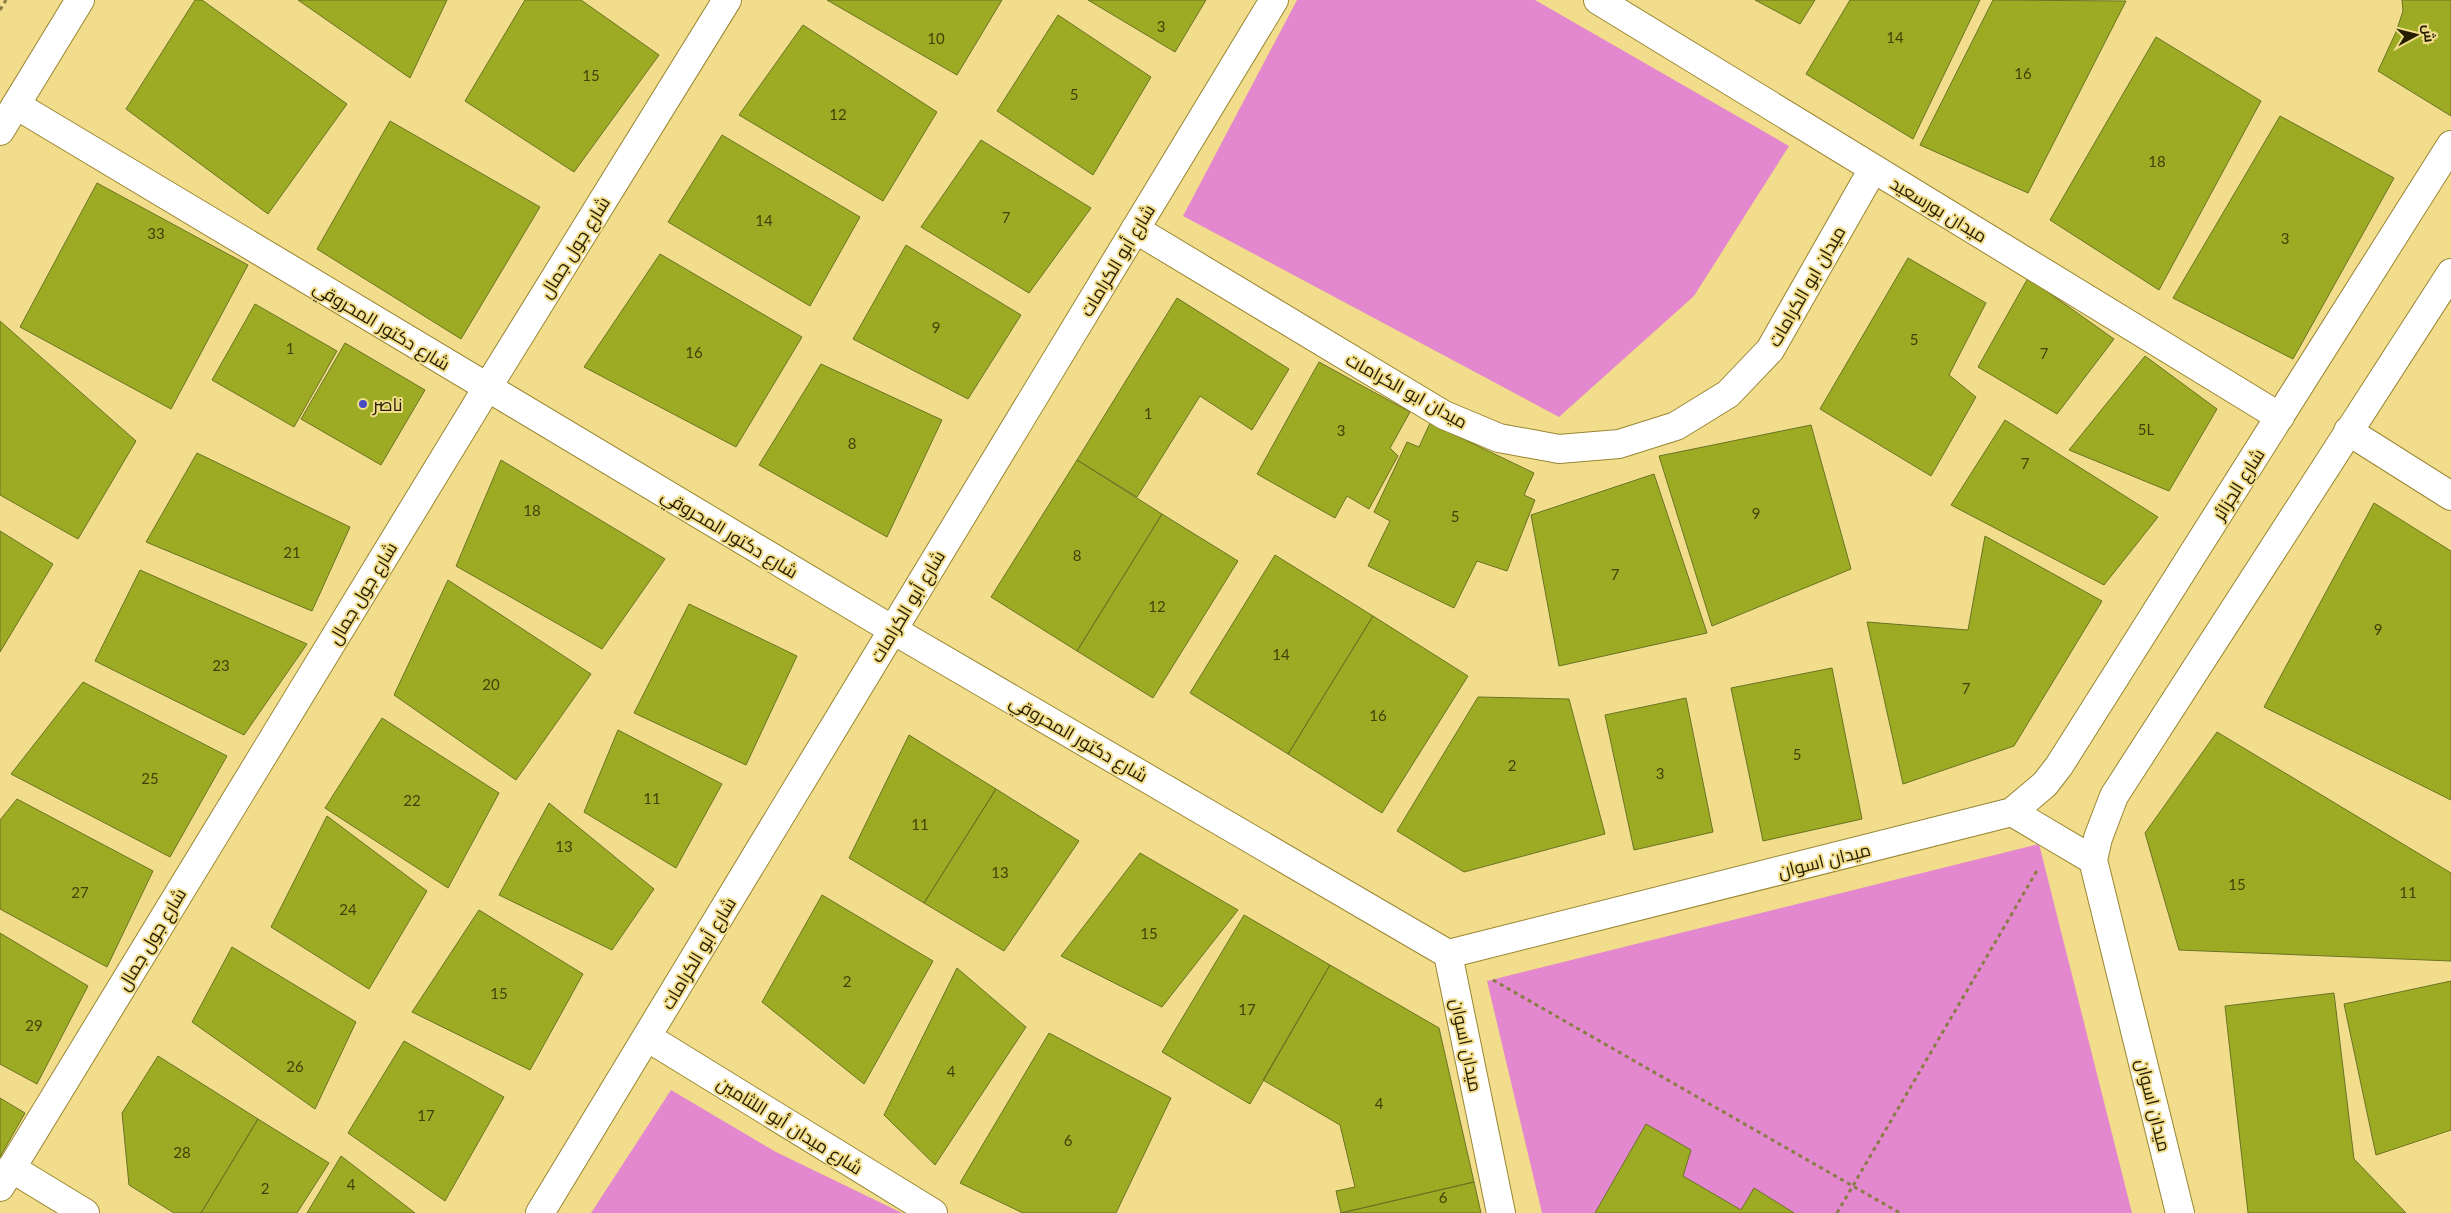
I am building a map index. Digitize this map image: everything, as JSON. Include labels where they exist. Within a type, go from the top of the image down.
[{"type":"street","points":[[0,131],[80,0]]},
{"type":"street","name":"شارع جول جمال","points":[[6,1178],[487,388],[727,0]]},
{"type":"street","name":"شارع أبو الكرامات","points":[[540,1213],[1274,0]]},
{"type":"street","name":"ميدان بورسعيد","points":[[1598,0],[2280,417]]},
{"type":"street","name":"شارع دكتور المحروقي","points":[[16,105],[893,630],[1448,954]]},
{"type":"street","name":"شارع الجزائر","points":[[2012,812],[2045,784],[2059,766],[2451,145]]},
{"type":"street","name":"ميدان ابو الكرامات","points":[[1136,229],[1444,414],[1499,438],[1550,447],[1619,444],[1676,426],[1728,394],[1770,350],[1874,169]]},
{"type":"street","points":[[2012,812],[2094,860],[2098,838],[2114,796],[2451,273]]},
{"type":"street","points":[[2348,431],[2451,496]]},
{"type":"street","name":"ميدان اسوان","points":[[1501,1213],[1448,954],[2012,812]]},
{"type":"street","name":"ميدان اسوان","points":[[2094,860],[2180,1213]]},
{"type":"street","name":"شارع ميدان أبو اللثامين","points":[[647,1037],[932,1213]]},
{"type":"street","points":[[6,1178],[86,1213]]},
{"type":"path","points":[[0,10],[6,0]]},
{"type":"path","points":[[1837,1213],[2056,838]]},
{"type":"path","points":[[1448,954],[1900,1213]]},
{"type":"shaded area","points":[[1297,0],[1535,0],[1789,146],[1694,296],[1559,417],[1183,216]]},
{"type":"shaded area","points":[[2039,844],[2132,1213],[1542,1213],[1487,981]]},
{"type":"shaded area","points":[[671,1090],[776,1152],[902,1213],[591,1213]]},
{"type":"building","points":[[195,0],[202,0],[347,104],[268,214],[126,109]]},
{"type":"building","points":[[298,0],[447,0],[410,78]]},
{"type":"building","points":[[525,0],[581,0],[659,55],[574,172],[465,101]]},
{"type":"building","points":[[827,0],[1002,0],[957,75]]},
{"type":"building","points":[[1088,0],[1206,0],[1175,52]]},
{"type":"building","points":[[1755,0],[1815,0],[1800,24]]},
{"type":"building","points":[[1850,0],[1980,0],[1913,139],[1806,74]]},
{"type":"building","points":[[1993,0],[2126,1],[2028,193],[1920,145]]},
{"type":"building","points":[[2402,0],[2451,0],[2451,116],[2378,71],[2396,32],[2403,11]]},
{"type":"building","points":[[1058,15],[1151,77],[1093,175],[997,111]]},
{"type":"building","points":[[803,25],[937,112],[883,201],[739,115]]},
{"type":"building","points":[[2156,37],[2261,101],[2159,290],[2050,220]]},
{"type":"building","points":[[2280,116],[2394,178],[2293,359],[2173,298]]},
{"type":"building","points":[[390,121],[540,207],[461,339],[317,249]]},
{"type":"building","points":[[722,135],[860,217],[810,306],[668,222]]},
{"type":"building","points":[[981,140],[1091,208],[1029,293],[921,227]]},
{"type":"building","points":[[97,183],[248,265],[171,409],[20,327]]},
{"type":"building","points":[[906,245],[1021,315],[968,399],[853,339]]},
{"type":"building","points":[[660,254],[802,337],[736,447],[584,367]]},
{"type":"building","points":[[1908,258],[1986,303],[1949,375],[1976,397],[1931,476],[1820,409]]},
{"type":"building","points":[[2028,278],[2114,339],[2057,414],[1978,367]]},
{"type":"building","points":[[1177,298],[1289,369],[1252,430],[1200,396],[1137,497],[1077,460]]},
{"type":"building","points":[[255,304],[337,351],[294,427],[212,380]]},
{"type":"building","points":[[0,321],[136,441],[78,539],[0,495]]},
{"type":"building","name":"ناصر","points":[[345,343],[425,390],[381,465],[301,419]]},
{"type":"building","points":[[2145,356],[2217,409],[2169,491],[2069,450]]},
{"type":"building","points":[[1319,362],[1410,412],[1390,448],[1398,456],[1369,509],[1347,496],[1335,518],[1257,474]]},
{"type":"building","points":[[821,364],[942,420],[887,537],[759,465]]},
{"type":"building","points":[[2005,420],[2158,517],[2104,585],[1951,505]]},
{"type":"building","points":[[1430,423],[1534,473],[1524,495],[1535,500],[1507,571],[1477,561],[1454,608],[1368,566],[1390,521],[1374,512],[1407,442],[1419,447]]},
{"type":"building","points":[[1811,425],[1851,569],[1712,626],[1659,456]]},
{"type":"building","points":[[197,453],[350,527],[312,611],[146,542]]},
{"type":"building","points":[[501,460],[665,559],[602,649],[456,566]]},
{"type":"building","points":[[1077,460],[1162,514],[1077,651],[991,597]]},
{"type":"building","points":[[1654,474],[1707,633],[1559,666],[1531,515]]},
{"type":"building","points":[[2374,503],[2451,551],[2451,800],[2264,707]]},
{"type":"building","points":[[1162,514],[1238,561],[1153,698],[1077,651]]},
{"type":"building","points":[[0,531],[53,564],[0,652]]},
{"type":"building","points":[[1985,536],[2102,601],[2014,746],[1903,784],[1867,622],[1968,630]]},
{"type":"building","points":[[1275,555],[1373,616],[1288,754],[1190,693]]},
{"type":"building","points":[[140,570],[307,644],[244,735],[95,661]]},
{"type":"building","points":[[448,580],[591,674],[516,780],[394,695]]},
{"type":"building","points":[[689,604],[797,656],[746,765],[634,713]]},
{"type":"building","points":[[1373,616],[1468,676],[1382,813],[1288,754]]},
{"type":"building","points":[[1832,668],[1862,819],[1763,841],[1731,688]]},
{"type":"building","points":[[83,682],[227,756],[170,857],[11,774]]},
{"type":"building","points":[[1478,697],[1569,699],[1605,834],[1464,872],[1397,831]]},
{"type":"building","points":[[1686,698],[1713,832],[1634,850],[1605,715]]},
{"type":"building","points":[[382,718],[499,793],[448,888],[325,808]]},
{"type":"building","points":[[618,730],[722,784],[676,868],[584,812]]},
{"type":"building","points":[[2217,732],[2451,873],[2451,961],[2179,950],[2145,833]]},
{"type":"building","points":[[909,735],[996,789],[924,903],[849,858]]},
{"type":"building","points":[[996,789],[1079,841],[1004,951],[924,903]]},
{"type":"building","points":[[17,799],[153,871],[107,967],[0,909],[0,820]]},
{"type":"building","points":[[549,803],[654,889],[612,950],[499,895]]},
{"type":"building","points":[[327,816],[427,891],[369,989],[271,927]]},
{"type":"building","points":[[1140,853],[1238,910],[1162,1007],[1061,956]]},
{"type":"building","points":[[822,895],[933,961],[864,1084],[762,1002]]},
{"type":"building","points":[[479,910],[583,974],[530,1070],[412,1012]]},
{"type":"building","points":[[1244,915],[1330,965],[1250,1104],[1162,1052]]},
{"type":"building","points":[[0,933],[88,986],[37,1084],[0,1064]]},
{"type":"building","points":[[232,947],[356,1022],[315,1109],[192,1022]]},
{"type":"building","points":[[1330,965],[1439,1028],[1474,1182],[1341,1213],[1336,1191],[1355,1187],[1340,1125],[1263,1080]]},
{"type":"building","points":[[957,968],[1026,1027],[935,1165],[884,1115]]},
{"type":"building","points":[[2451,981],[2451,1130],[2376,1155],[2344,1004]]},
{"type":"building","points":[[2334,993],[2354,1159],[2406,1213],[2248,1213],[2225,1006]]},
{"type":"building","points":[[1049,1033],[1171,1098],[1116,1213],[1023,1213],[960,1183]]},
{"type":"building","points":[[404,1041],[504,1097],[445,1201],[348,1133]]},
{"type":"building","points":[[158,1056],[258,1119],[201,1213],[174,1213],[129,1185],[122,1113]]},
{"type":"building","points":[[0,1098],[25,1113],[0,1157]]},
{"type":"building","points":[[258,1119],[329,1163],[297,1213],[201,1213]]},
{"type":"building","points":[[1646,1124],[1691,1150],[1683,1176],[1741,1210],[1754,1188],[1794,1213],[1595,1213]]},
{"type":"building","points":[[341,1156],[415,1213],[307,1213]]},
{"type":"building","points":[[1474,1182],[1481,1213],[1341,1213]]},
{"type":"place","name":"ناصر","points":[[363,404]]}]
